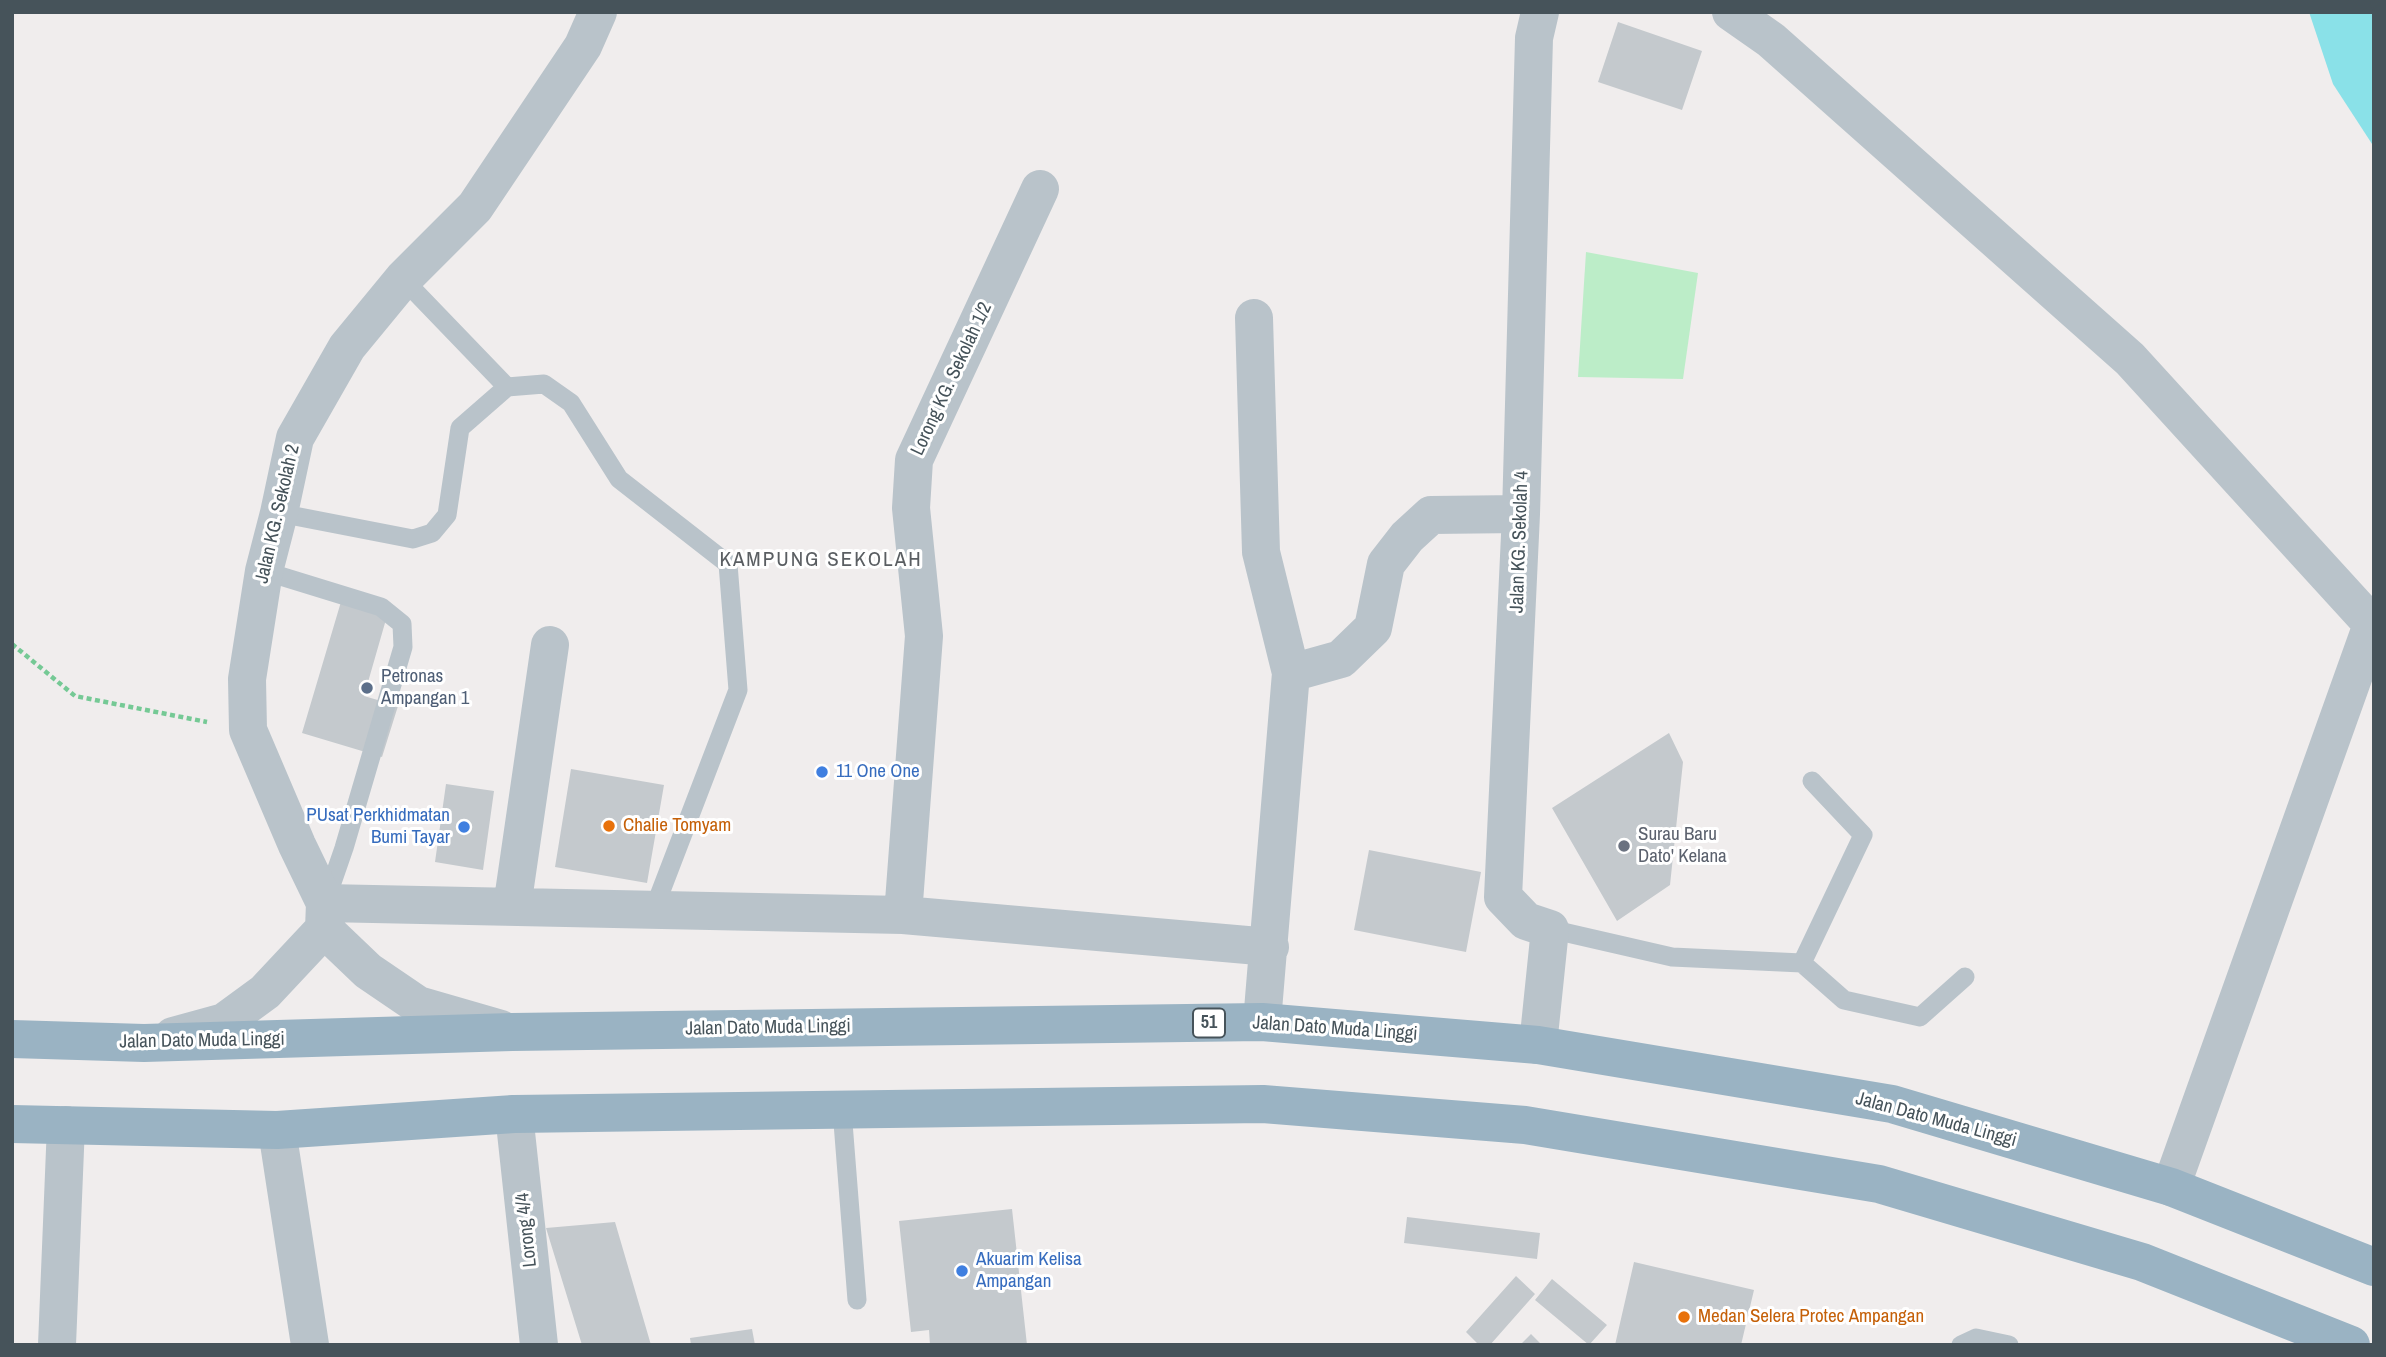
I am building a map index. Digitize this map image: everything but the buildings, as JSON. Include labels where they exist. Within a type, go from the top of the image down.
[{"type":"highway","name":"Jalan Dato Muda Linggi","points":[[12,1039],[144,1044],[512,1032],[1262,1022],[1538,1045],[1892,1104],[2172,1187],[2374,1267]]},
{"type":"highway","points":[[12,1124],[277,1130],[514,1114],[1263,1104],[1525,1125],[1879,1184],[2142,1262],[2351,1345]]},
{"type":"street","name":"Jalan KG. Sekolah 2","points":[[512,1032],[418,1005],[368,971],[325,916],[248,730],[247,679],[264,571],[295,438],[347,347],[403,279],[475,207],[583,46],[598,12]]},
{"type":"street","name":"Jalan KG. Sekolah 4","points":[[1540,12],[1534,38],[1521,514],[1503,897],[1526,921],[1550,929]]},
{"type":"street","points":[[1731,12],[1771,40],[2130,359],[2372,621],[2172,1187]]},
{"type":"street","name":"Lorong KG. Sekolah 1/2","points":[[903,915],[925,636],[911,508],[914,460],[1040,189]]},
{"type":"street","points":[[1254,318],[1261,552],[1291,673],[1262,1022]]},
{"type":"street","points":[[1291,673],[1341,659],[1373,628],[1386,564],[1407,537],[1431,515],[1521,514]]},
{"type":"street","points":[[512,907],[550,645]]},
{"type":"street","points":[[144,1044],[224,1022],[265,992],[325,916],[512,907],[903,915],[1269,947]]},
{"type":"street","points":[[1538,1045],[1550,929]]},
{"type":"street","name":"Lorong 4/4","points":[[514,1114],[539,1345]]},
{"type":"street","points":[[57,1345],[66,1125]]},
{"type":"street","points":[[277,1130],[310,1345]]},
{"type":"lane","points":[[403,279],[507,387]]},
{"type":"lane","points":[[279,513],[413,539],[432,533],[447,515],[460,428],[507,387],[544,384],[571,403],[619,479],[728,564],[738,690],[654,909]]},
{"type":"lane","points":[[264,571],[381,607],[402,624],[403,647],[325,916]]},
{"type":"lane","points":[[1802,963],[1863,835],[1812,781]]},
{"type":"lane","points":[[1550,929],[1672,957],[1802,963],[1844,1000],[1920,1017],[1965,977]]},
{"type":"lane","points":[[842,1110],[857,1300]]},
{"type":"lane","points":[[1961,1345],[1976,1338],[2009,1345]]},
{"type":"path","points":[[12,644],[75,696],[248,730]]},
{"type":"green space","points":[[1586,252],[1698,273],[1683,379],[1578,377]]},
{"type":"water","points":[[2309,12],[2374,12],[2374,147],[2333,84]]},
{"type":"place","name":"Petronas Ampangan 1","points":[[367,688]]},
{"type":"place","name":"11 One One","points":[[822,772]]},
{"type":"place","name":"Chalie Tomyam","points":[[609,826]]},
{"type":"place","name":"PUsat Perkhidmatan Bumi Tayar","points":[[464,827]]},
{"type":"place","name":"Surau Baru Dato' Kelana","points":[[1624,846]]},
{"type":"place","name":"Akuarim Kelisa Ampangan","points":[[962,1271]]},
{"type":"place","name":"Medan Selera Protec Ampangan","points":[[1684,1317]]},
{"type":"district","name":"KAMPUNG SEKOLAH","points":[[821,560]]}]
